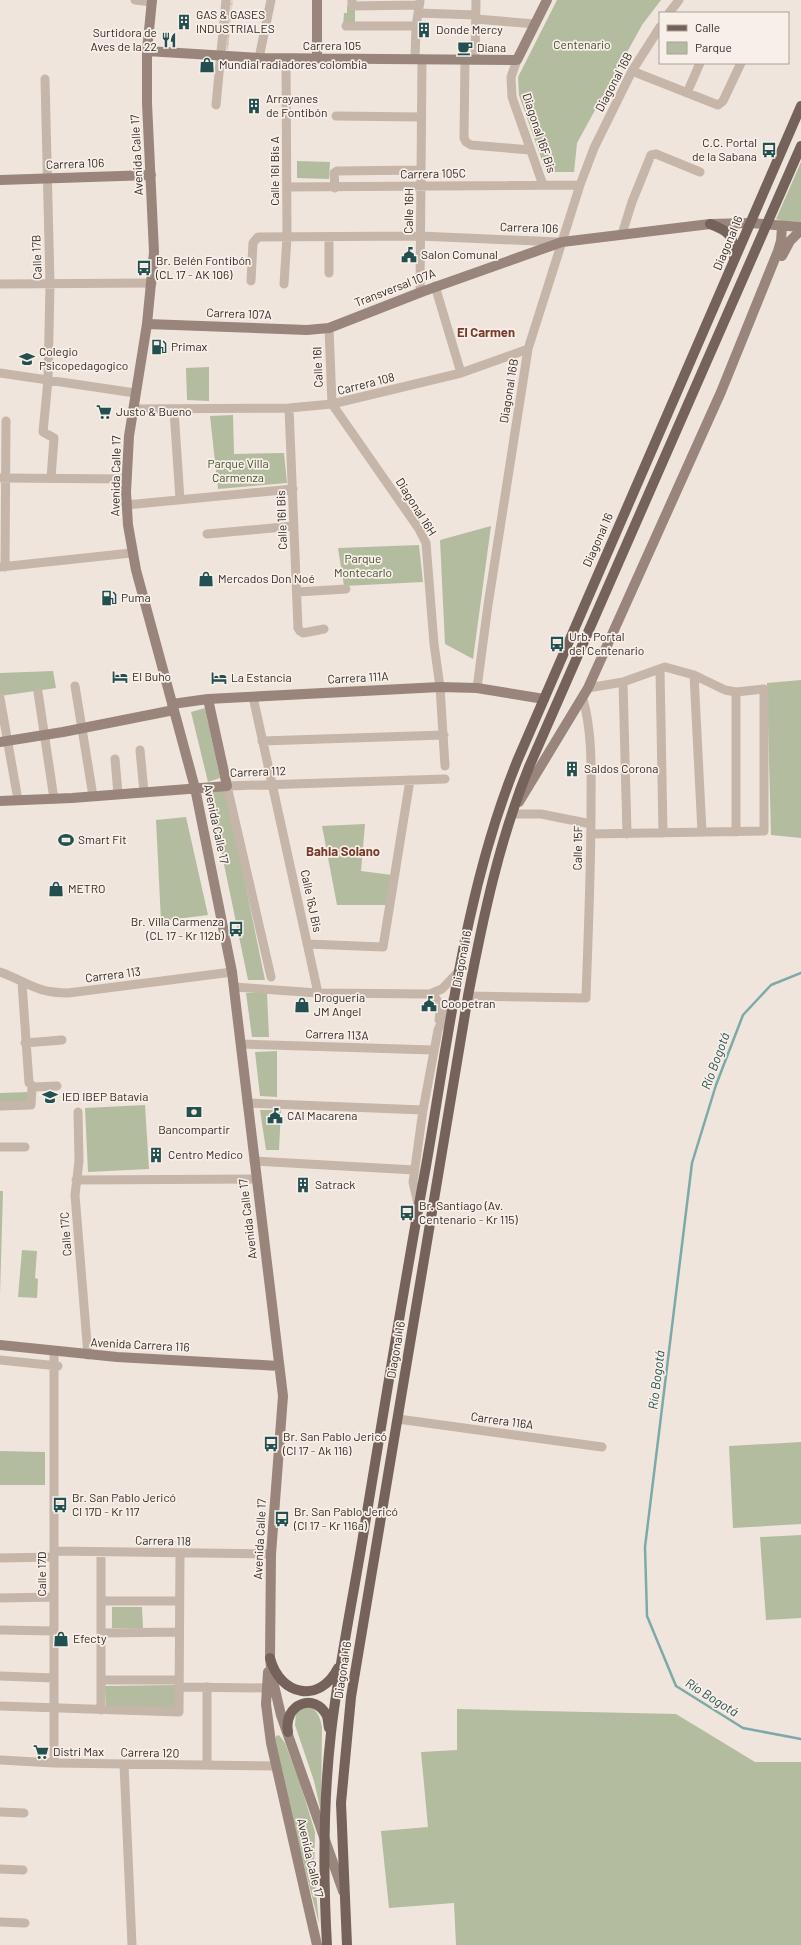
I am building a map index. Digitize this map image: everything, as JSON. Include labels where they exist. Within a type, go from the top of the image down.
[{"type":"main road","name":"Diagonal 16","points":[[323,1835],[331,1735],[341,1662],[418,1204],[459,971],[474,898],[495,820],[508,783],[544,699],[801,106]]},
{"type":"main road","name":"Diagonal 16","points":[[345,1895],[341,1808],[346,1736],[468,996],[487,898],[512,814],[543,736],[801,146]]},
{"type":"main road","points":[[710,224],[722,229],[732,238],[734,262]]},
{"type":"main road","points":[[270,1658],[276,1675],[282,1682],[300,1691],[309,1691],[327,1684],[334,1677],[341,1662]]},
{"type":"main road","points":[[288,1732],[288,1720],[293,1709],[299,1704],[307,1703],[315,1704],[322,1709],[327,1716],[331,1735]]},
{"type":"main road","name":"Avenida Calle 17","points":[[323,1835],[327,1945]]},
{"type":"main road","name":"Avenida Calle 17","points":[[345,1895],[347,1945]]},
{"type":"street","points":[[135,0],[152,1]]},
{"type":"street","points":[[216,105],[226,0]]},
{"type":"street","points":[[259,58],[271,0]]},
{"type":"street","points":[[316,0],[317,59]]},
{"type":"street","points":[[476,0],[476,60]]},
{"type":"street","name":"Diagonal 16F Bis","points":[[543,185],[512,97],[512,77],[517,60],[547,0]]},
{"type":"street","points":[[670,12],[679,0]]},
{"type":"street","name":"Avenida Calle 17","points":[[152,1],[147,51],[154,234],[152,283],[147,324],[133,408],[126,480],[126,505],[132,552],[195,788],[234,987],[279,1366],[282,1406],[271,1554],[270,1658],[266,1688],[270,1736],[317,1945]]},
{"type":"street","points":[[352,3],[419,6],[476,17],[535,24]]},
{"type":"street","name":"Calle 16H","points":[[419,6],[416,26],[421,117],[420,292]]},
{"type":"street","points":[[346,26],[416,26]]},
{"type":"street","name":"Diagonal 16B","points":[[477,688],[490,590],[528,349],[580,185],[607,118],[632,71],[659,29]]},
{"type":"street","name":"Carrera 105","points":[[147,51],[259,58],[517,60]]},
{"type":"street","name":"Calle 16I Bis A","points":[[284,284],[287,237],[286,58]]},
{"type":"street","points":[[465,59],[464,138],[466,142],[471,145],[530,150]]},
{"type":"street","points":[[687,93],[700,64]]},
{"type":"street","points":[[632,71],[718,105],[722,104],[741,64]]},
{"type":"street","name":"Calle 17B","points":[[45,78],[46,178],[50,284],[48,380],[44,434],[54,438],[51,478]]},
{"type":"street","points":[[336,116],[421,117]]},
{"type":"street","points":[[622,234],[632,202],[651,155],[656,154],[700,172]]},
{"type":"street","name":"Carrera 105C","points":[[335,188],[335,172],[421,170]]},
{"type":"street","name":"Carrera 106","points":[[0,180],[151,175]]},
{"type":"street","name":"Carrera 105C","points":[[287,187],[335,188],[580,185]]},
{"type":"street","name":"Carrera 106","points":[[251,282],[253,243],[258,237],[329,238],[420,236],[562,242],[710,224],[750,223],[801,228]]},
{"type":"street","name":"Diagonal 16","points":[[512,814],[537,770],[588,688],[721,392],[780,247],[782,227]]},
{"type":"street","name":"Diagonal 16","points":[[754,311],[786,247],[801,228]]},
{"type":"street","points":[[329,238],[329,274]]},
{"type":"street","name":"Transversal 107A","points":[[329,328],[435,286],[562,242]]},
{"type":"street","points":[[0,284],[152,283]]},
{"type":"street","points":[[435,286],[461,373]]},
{"type":"street","name":"Carrera 107A","points":[[147,324],[307,330],[329,328]]},
{"type":"street","name":"Calle 16I","points":[[329,328],[332,404]]},
{"type":"street","name":"Carrera 108","points":[[133,408],[174,410],[289,408],[332,404],[461,373],[528,349]]},
{"type":"street","points":[[0,373],[135,393]]},
{"type":"street","name":"Diagonal 16H","points":[[332,404],[419,529],[426,543],[434,644],[440,687]]},
{"type":"street","name":"Calle 16I Bis","points":[[289,408],[300,632],[303,633],[324,629]]},
{"type":"street","points":[[174,410],[180,500]]},
{"type":"street","points":[[6,421],[3,478],[2,567],[132,552]]},
{"type":"street","points":[[3,478],[126,480]]},
{"type":"street","points":[[126,505],[293,489]]},
{"type":"street","points":[[207,534],[294,526]]},
{"type":"street","points":[[297,592],[346,589]]},
{"type":"street","points":[[588,688],[623,682],[665,667],[694,675],[725,690],[736,692],[764,689],[764,831],[591,834]]},
{"type":"street","points":[[660,669],[663,833]]},
{"type":"street","points":[[694,675],[702,832]]},
{"type":"street","points":[[623,682],[627,834]]},
{"type":"street","points":[[75,686],[93,796]]},
{"type":"street","points":[[440,687],[445,766]]},
{"type":"street","name":"Carrera 111A","points":[[4,741],[82,728],[208,699],[440,687],[477,688],[509,692],[544,699]]},
{"type":"street","points":[[38,692],[54,799]]},
{"type":"street","points":[[736,692],[736,832]]},
{"type":"street","name":"Calle 16J Bis","points":[[253,697],[318,993]]},
{"type":"street","points":[[0,698],[4,741],[18,800]]},
{"type":"street","name":"Calle 15F","points":[[468,996],[586,998],[591,824],[590,746],[587,717],[583,698]]},
{"type":"street","points":[[208,699],[271,978]]},
{"type":"street","points":[[262,741],[444,735]]},
{"type":"street","points":[[140,750],[144,792]]},
{"type":"street","points":[[115,759],[118,794]]},
{"type":"street","name":"Carrera 112","points":[[0,801],[54,799],[227,786],[445,779]]},
{"type":"street","points":[[307,944],[383,947],[410,780]]},
{"type":"street","points":[[512,814],[540,814],[591,824]]},
{"type":"street","points":[[234,987],[318,993],[430,994],[442,988],[459,971]]},
{"type":"street","name":"Carrera 113","points":[[0,972],[46,992],[68,993],[232,972]]},
{"type":"street","points":[[0,1106],[30,1105],[32,1087],[29,1083],[25,1043],[22,982]]},
{"type":"street","points":[[430,994],[438,1000],[440,1006],[438,1030]]},
{"type":"street","name":"Diagonal 16","points":[[418,1204],[413,1182],[414,1170],[433,1050],[438,1030],[455,996]]},
{"type":"street","points":[[25,1043],[62,1040]]},
{"type":"street","name":"Carrera 113A","points":[[240,1044],[433,1050]]},
{"type":"street","points":[[32,1087],[57,1086]]},
{"type":"street","points":[[247,1103],[423,1110]]},
{"type":"street","name":"Calle 17C","points":[[78,1112],[79,1161],[75,1195],[88,1355]]},
{"type":"street","points":[[0,1147],[25,1147]]},
{"type":"street","points":[[254,1160],[414,1170]]},
{"type":"street","points":[[76,1180],[256,1179]]},
{"type":"street","name":"Avenida Carrera 116","points":[[0,1345],[88,1355],[279,1366]]},
{"type":"street","name":"Calle 17D","points":[[54,1763],[55,1384],[57,1352]]},
{"type":"street","points":[[0,1360],[56,1365]]},
{"type":"street","name":"Carrera 116A","points":[[398,1419],[602,1447]]},
{"type":"street","points":[[101,1552],[101,1710]]},
{"type":"street","name":"Carrera 118","points":[[0,1558],[101,1552],[271,1554]]},
{"type":"street","points":[[0,1706],[178,1712],[180,1553]]},
{"type":"street","points":[[0,1598],[54,1597]]},
{"type":"street","points":[[101,1602],[179,1601]]},
{"type":"street","points":[[0,1630],[54,1631]]},
{"type":"street","points":[[101,1633],[179,1632]]},
{"type":"street","name":"Avenida Calle 17","points":[[270,1658],[276,1696],[345,1895]]},
{"type":"street","points":[[0,1676],[54,1678]]},
{"type":"street","points":[[101,1680],[179,1683],[207,1688],[266,1688]]},
{"type":"street","points":[[207,1688],[207,1765]]},
{"type":"street","points":[[270,1736],[276,1731],[288,1732]]},
{"type":"street","name":"Carrera 120","points":[[0,1760],[54,1763],[276,1766]]},
{"type":"street","points":[[124,1764],[132,1945]]},
{"type":"street","points":[[0,1812],[24,1813]]},
{"type":"street","points":[[0,1870],[24,1870]]},
{"type":"street","points":[[0,1922],[25,1923]]},
{"type":"green space","name":"Centenario","points":[[557,0],[661,0],[642,25],[577,143],[574,172],[546,172],[519,95],[518,77]]},
{"type":"green space","points":[[347,6],[355,7],[355,26],[343,26],[344,13],[347,13]]},
{"type":"green space","points":[[297,161],[330,162],[329,179],[297,178]]},
{"type":"green space","points":[[801,162],[801,222],[782,221],[776,219]]},
{"type":"green space","points":[[209,367],[209,401],[187,400],[186,368]]},
{"type":"green space","name":"Parque Villa Carmenza","points":[[233,415],[234,454],[284,453],[287,483],[218,489],[210,416]]},
{"type":"green space","points":[[491,526],[473,659],[445,644],[440,540]]},
{"type":"green space","name":"Parque Montecarlo","points":[[419,545],[423,582],[344,586],[338,548]]},
{"type":"green space","points":[[53,671],[56,688],[0,696],[0,673]]},
{"type":"green space","points":[[801,680],[801,838],[771,835],[767,683]]},
{"type":"green space","points":[[205,708],[220,778],[208,782],[191,712]]},
{"type":"green space","points":[[226,790],[265,980],[248,980],[209,792]]},
{"type":"green space","points":[[186,817],[208,915],[161,921],[156,820]]},
{"type":"green space","points":[[365,824],[361,871],[392,875],[388,905],[337,905],[322,826]]},
{"type":"green space","points":[[246,993],[267,993],[269,1037],[252,1037]]},
{"type":"green space","points":[[277,1051],[277,1097],[260,1096],[255,1052]]},
{"type":"green space","points":[[28,1092],[29,1107],[0,1109],[0,1093]]},
{"type":"green space","points":[[145,1105],[149,1169],[88,1172],[85,1108]]},
{"type":"green space","points":[[260,1110],[281,1110],[279,1150],[266,1150]]},
{"type":"green space","points":[[0,1191],[3,1191],[0,1295]]},
{"type":"green space","points":[[22,1250],[37,1251],[35,1278],[38,1279],[37,1298],[18,1297]]},
{"type":"green space","points":[[801,1442],[801,1524],[733,1528],[729,1446]]},
{"type":"green space","points":[[0,1451],[45,1452],[45,1485],[0,1485]]},
{"type":"green space","points":[[801,1535],[801,1618],[766,1620],[760,1537]]},
{"type":"green space","points":[[112,1607],[142,1607],[143,1628],[112,1628]]},
{"type":"green space","points":[[175,1685],[176,1709],[106,1707],[105,1686]]},
{"type":"green space","points":[[309,1706],[315,1710],[322,1727],[321,1812],[314,1781],[295,1725],[296,1712],[300,1708]]},
{"type":"green space","points":[[457,1709],[676,1714],[755,1762],[801,1762],[801,1945],[456,1945],[454,1903],[389,1908],[381,1831],[428,1827],[421,1752],[457,1750]]},
{"type":"green space","points":[[279,1735],[285,1743],[300,1783],[315,1832],[314,1870],[319,1924],[290,1810],[275,1740],[276,1736]]},
{"type":"shaded area","points":[[228,0],[233,0],[228,50],[224,50]]},
{"type":"waterway","name":"Río Bogotá","points":[[801,973],[771,985],[743,1015],[716,1085],[692,1163],[645,1547],[647,1616],[676,1686],[743,1728],[801,1739]]},
{"type":"place","name":"GAS & GASES INDUSTRIALES","points":[[184,22]]},
{"type":"place","name":"Donde Mercy","points":[[424,30]]},
{"type":"place","name":"Surtidora de Aves de la 22","points":[[169,40]]},
{"type":"place","name":"Diana","points":[[465,48]]},
{"type":"place","name":"Mundial radiadores colombia","points":[[207,65]]},
{"type":"place","name":"Arrayanes de Fontibón","points":[[254,106]]},
{"type":"place","name":"C.C. Portal de la Sabana","points":[[769,150]]},
{"type":"place","name":"Salon Comunal","points":[[409,255]]},
{"type":"place","name":"Br. Belén Fontibón (CL 17 - AK 106)","points":[[144,268]]},
{"type":"place","name":"Primax","points":[[159,347]]},
{"type":"place","name":"Colegio Psicopedagogico","points":[[27,359]]},
{"type":"place","name":"Justo & Bueno","points":[[104,412]]},
{"type":"place","name":"Mercados Don Noé","points":[[206,579]]},
{"type":"place","name":"Puma","points":[[109,598]]},
{"type":"place","name":"Urb. Portal del Centenario","points":[[557,644]]},
{"type":"place","name":"El Buho","points":[[120,677]]},
{"type":"place","name":"La Estancia","points":[[219,678]]},
{"type":"place","name":"Saldos Corona","points":[[572,769]]},
{"type":"place","name":"Smart Fit","points":[[66,840]]},
{"type":"place","name":"METRO","points":[[56,889]]},
{"type":"place","name":"Br. Villa Carmenza (CL 17 - Kr 112b)","points":[[236,929]]},
{"type":"place","name":"Coopetran","points":[[429,1004]]},
{"type":"place","name":"Drogueria JM Angel","points":[[302,1005]]},
{"type":"place","name":"IED IBEP Batavia","points":[[50,1097]]},
{"type":"place","name":"Bancompartir","points":[[194,1112]]},
{"type":"place","name":"CAI Macarena","points":[[275,1116]]},
{"type":"place","name":"Centro Medico","points":[[156,1155]]},
{"type":"place","name":"Satrack","points":[[303,1185]]},
{"type":"place","name":"Br. Santiago (Av. Centenario - Kr 115)","points":[[407,1213]]},
{"type":"place","name":"Br. San Pablo Jericó (Cl 17 - Ak 116)","points":[[271,1444]]},
{"type":"place","name":"Br. San Pablo Jericó Cl 17D - Kr 117","points":[[60,1505]]},
{"type":"place","name":"Br. San Pablo Jericó (Cl 17 - Kr 116a)","points":[[282,1519]]},
{"type":"place","name":"Efecty","points":[[61,1639]]},
{"type":"place","name":"Distri Max","points":[[41,1752]]},
{"type":"district","name":"El Carmen","points":[[486,332]]},
{"type":"district","name":"Bahia Solano","points":[[343,851]]}]
